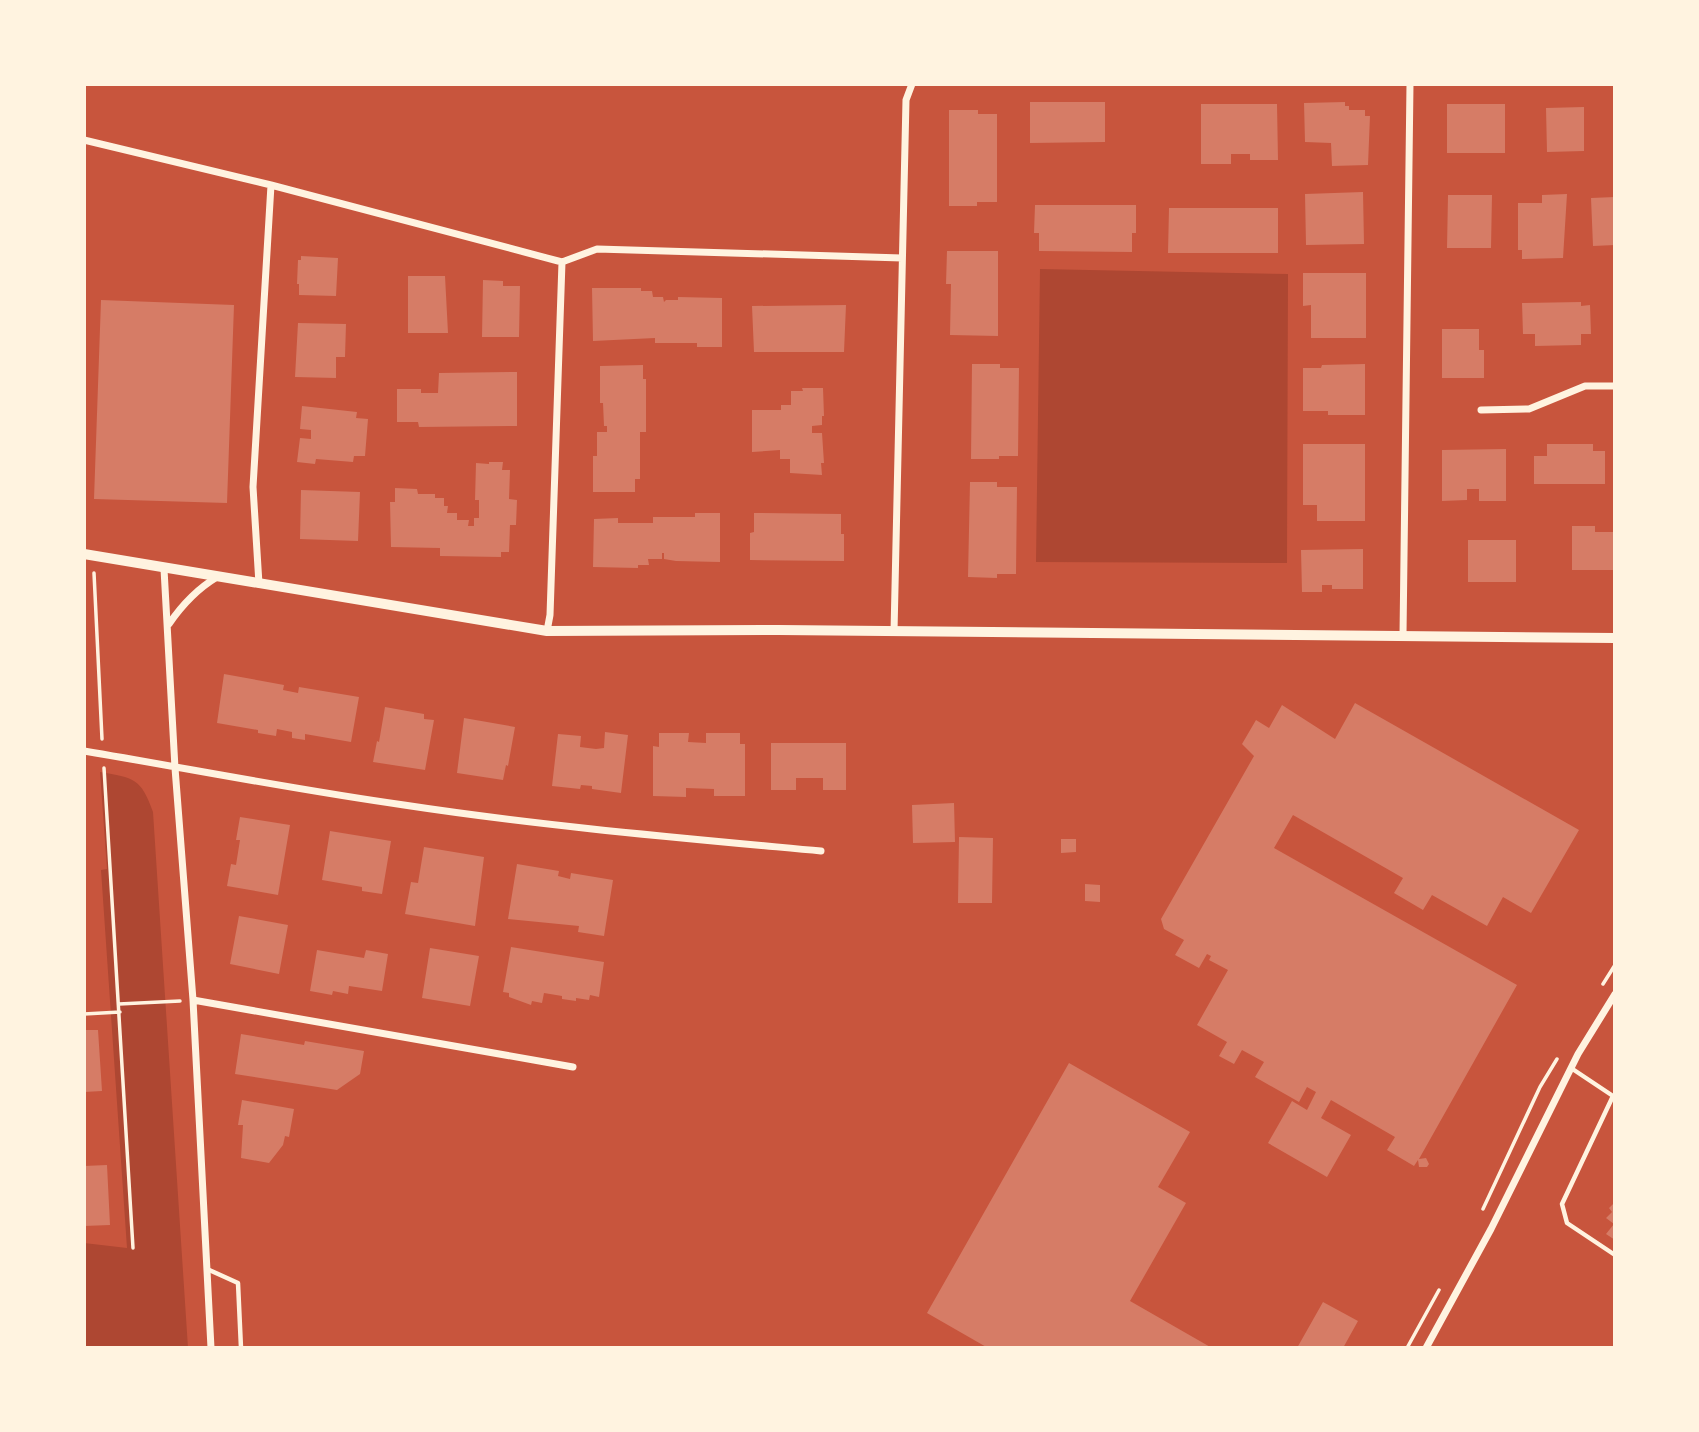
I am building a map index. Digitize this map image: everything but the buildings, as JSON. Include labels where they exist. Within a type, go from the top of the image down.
[{"type":"street","points":[[894,632],[906,100],[912,84]]},
{"type":"street","points":[[1403,635],[1410,84]]},
{"type":"street","points":[[84,140],[271,185],[562,262],[597,249],[902,258]]},
{"type":"street","points":[[259,584],[253,487],[271,185]]},
{"type":"street","points":[[547,631],[550,614],[562,262]]},
{"type":"street","points":[[1481,410],[1529,409],[1585,386],[1615,386]]},
{"type":"street","points":[[84,554],[547,631],[779,630],[1615,638]]},
{"type":"street","points":[[164,569],[175,768],[193,1000],[211,1348]]},
{"type":"street","points":[[168,625],[179,608],[218,577]]},
{"type":"street","points":[[84,751],[431,809],[621,833],[821,850]]},
{"type":"street","points":[[1426,1348],[1491,1229],[1571,1068],[1615,994]]},
{"type":"street","points":[[193,1000],[573,1067]]},
{"type":"lane","points":[[1571,1068],[1614,1095],[1562,1204],[1567,1223],[1615,1255]]},
{"type":"lane","points":[[207,1269],[238,1283],[241,1348]]},
{"type":"path","points":[[94,573],[133,1248]]},
{"type":"path","points":[[1601,987],[1615,965]]},
{"type":"path","points":[[119,1004],[193,1000]]},
{"type":"path","points":[[84,1014],[120,1012]]},
{"type":"path","points":[[1481,1213],[1541,1087],[1561,1054]]},
{"type":"path","points":[[1407,1348],[1444,1281]]},
{"type":"shaded area","points":[[1040,269],[1288,274],[1287,563],[1036,562]]},
{"type":"shaded area","points":[[100,772],[129,778],[135,782],[144,792],[153,812],[188,1348],[84,1348],[84,1243],[127,1248],[101,870],[107,869]]}]
